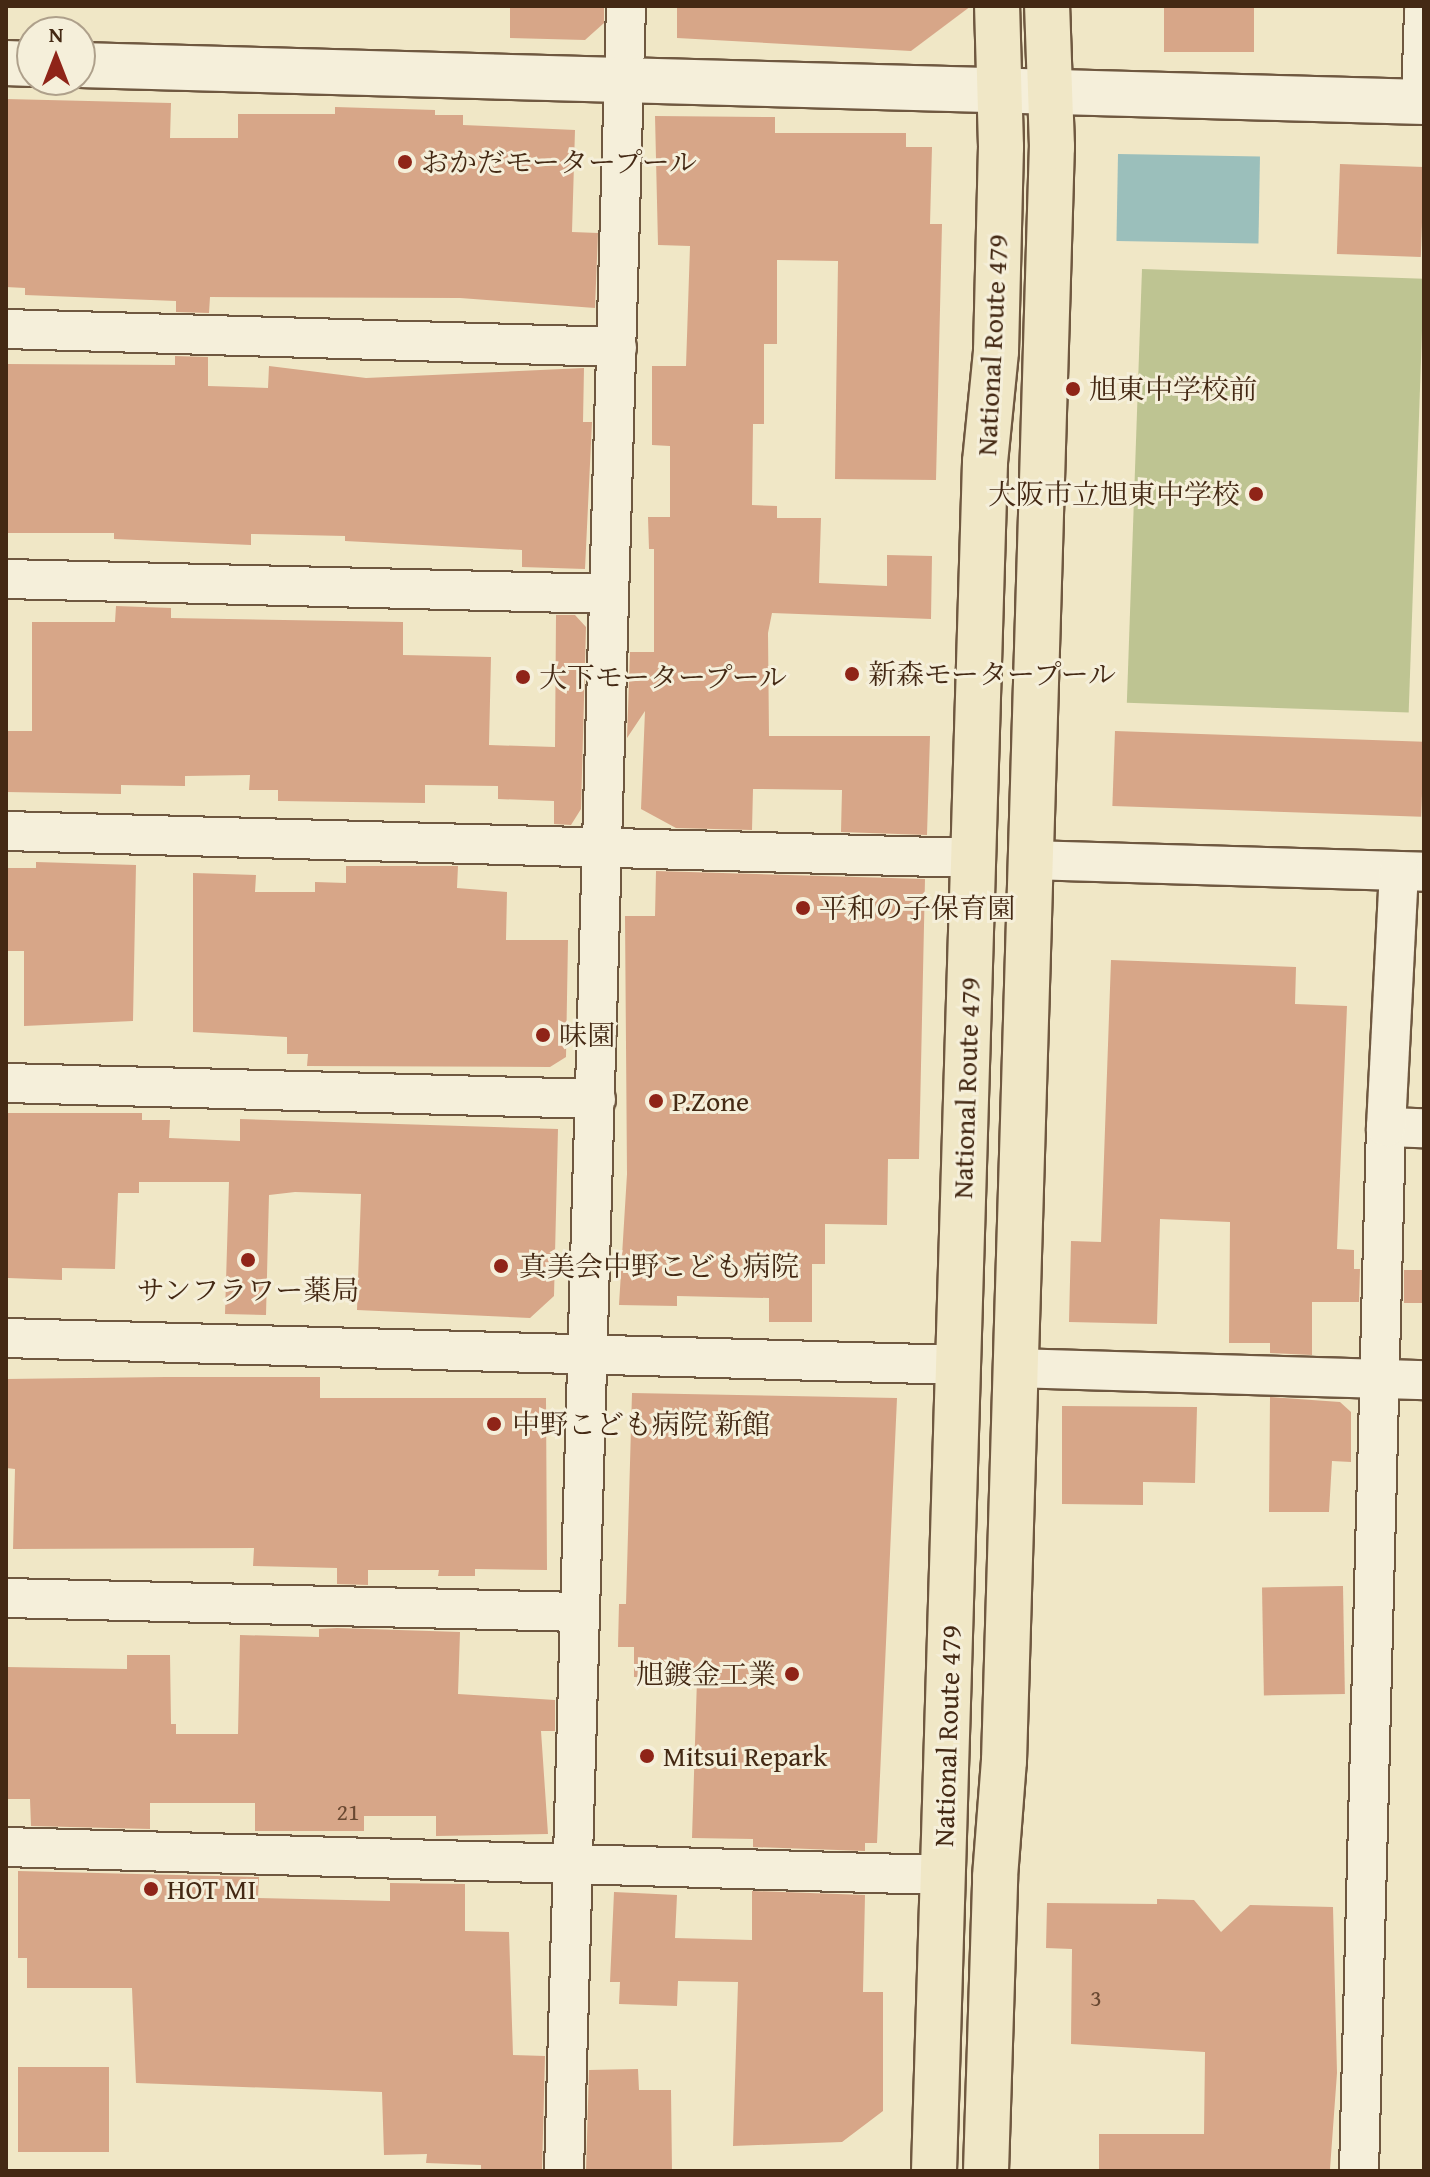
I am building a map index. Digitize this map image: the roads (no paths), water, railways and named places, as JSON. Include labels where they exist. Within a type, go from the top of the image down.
[{"type":"highway","name":"National Route 479","points":[[934,2171],[985,462],[996,351],[997,6]]},
{"type":"highway","name":"National Route 479","points":[[986,2171],[1015,1368],[1052,147],[1047,6]]},
{"type":"street","points":[[564,2171],[590,1355],[626,6]]},
{"type":"street","points":[[96,65],[1422,102],[1424,11]]},
{"type":"street","points":[[6,329],[617,347]]},
{"type":"street","points":[[6,579],[609,594]]},
{"type":"street","points":[[6,831],[973,858]]},
{"type":"street","points":[[1031,860],[1411,872],[1386,1127],[1359,2171]]},
{"type":"street","points":[[6,1083],[596,1099]]},
{"type":"street","points":[[1386,1127],[1424,1128]]},
{"type":"street","points":[[6,1338],[958,1365]]},
{"type":"street","points":[[1015,1368],[1424,1380]]},
{"type":"street","points":[[6,1598],[580,1612]]},
{"type":"street","points":[[6,1847],[941,1875]]},
{"type":"water","points":[[1118,154],[1260,156],[1258,243],[1116,241]]},
{"type":"place","name":"おかだモータープール","points":[[405,162]]},
{"type":"place","name":"旭東中学校前","points":[[1073,389]]},
{"type":"place","name":"大阪市立旭東中学校","points":[[1256,494]]},
{"type":"place","name":"新森モータープール","points":[[852,674]]},
{"type":"place","name":"大下モータープール","points":[[523,677]]},
{"type":"place","name":"平和の子保育園","points":[[803,908]]},
{"type":"place","name":"味園","points":[[543,1035]]},
{"type":"place","name":"P.Zone","points":[[656,1101]]},
{"type":"place","name":"サンフラワー薬局","points":[[248,1260]]},
{"type":"place","name":"真美会中野こども病院","points":[[501,1266]]},
{"type":"place","name":"中野こども病院 新館","points":[[494,1424]]},
{"type":"place","name":"旭鍍金工業","points":[[792,1674]]},
{"type":"place","name":"Mitsui Repark","points":[[647,1756]]},
{"type":"place","name":"HOT MI","points":[[151,1889]]}]
